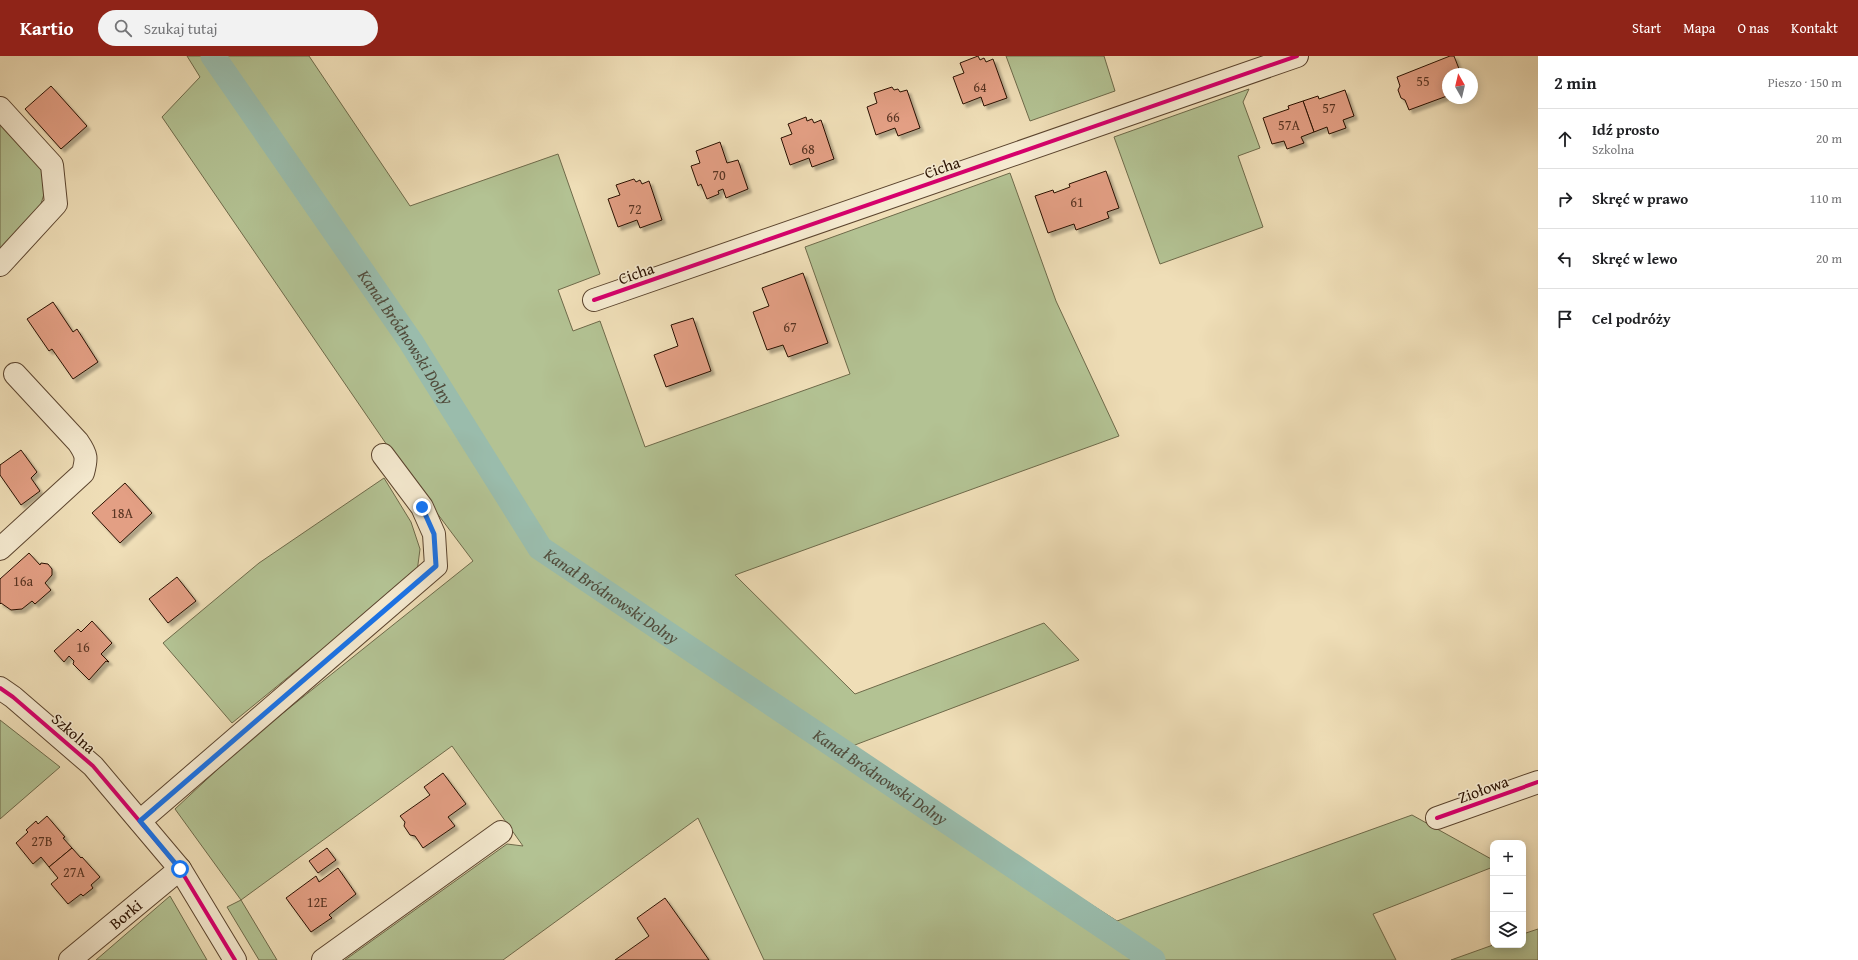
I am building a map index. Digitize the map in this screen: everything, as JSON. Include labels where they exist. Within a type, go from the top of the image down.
[{"type":"street","name":"Cicha","points":[[594,300],[1297,56]]},
{"type":"street","points":[[0,108],[52,165],[56,204],[0,265]]},
{"type":"street","points":[[0,548],[83,473],[87,459],[84,450],[78,442],[15,374]]},
{"type":"street","points":[[140,821],[436,566],[434,534],[422,507],[383,455]]},
{"type":"street","name":"Szkolna","points":[[0,688],[13,697],[93,766],[180,869],[235,960]]},
{"type":"street","name":"Ziołowa","points":[[1437,818],[1538,782]]},
{"type":"street","points":[[324,960],[501,832]]},
{"type":"street","name":"Borki","points":[[70,960],[180,869]]},
{"type":"green space","points":[[187,56],[309,56],[410,206],[558,154],[600,274],[558,290],[573,331],[600,321],[645,447],[850,374],[805,247],[1010,173],[1056,301],[1119,436],[735,575],[855,694],[1044,623],[1079,660],[847,748],[1117,921],[1412,815],[1490,858],[1490,868],[1373,914],[1396,960],[764,960],[698,818],[503,960],[345,960],[507,844],[523,846],[452,746],[241,900],[175,809],[248,741],[473,561],[400,464],[162,117],[200,77]]},
{"type":"green space","points":[[1006,56],[1104,56],[1115,91],[1030,121]]},
{"type":"green space","points":[[1249,89],[1243,102],[1260,148],[1238,156],[1263,227],[1160,264],[1114,137]]},
{"type":"green space","points":[[0,119],[43,169],[45,191],[39,210],[0,252]]},
{"type":"green space","points":[[384,478],[411,522],[420,549],[417,572],[232,723],[163,643],[259,563]]},
{"type":"green space","points":[[0,720],[60,767],[0,819]]},
{"type":"green space","points":[[170,896],[207,960],[96,960]]},
{"type":"green space","points":[[241,900],[277,960],[259,960],[227,907]]},
{"type":"green space","points":[[1538,929],[1538,960],[1451,960],[1490,946],[1490,948],[1526,948],[1526,933]]},
{"type":"building","points":[[978,56],[980,60],[984,58],[986,62],[993,59],[1007,98],[984,106],[981,97],[963,104],[953,77],[964,73],[960,63]]},
{"type":"building","points":[[1450,56],[1454,56],[1459,68],[1442,68],[1442,98],[1409,110],[1405,100],[1401,98],[1398,90],[1400,86],[1397,77]]},
{"type":"building","points":[[51,86],[87,126],[61,149],[25,109]]},
{"type":"building","points":[[892,87],[894,90],[898,89],[900,92],[907,90],[920,128],[898,136],[895,128],[876,135],[867,107],[877,103],[874,93]]},
{"type":"building","points":[[1345,90],[1354,116],[1343,120],[1346,128],[1329,134],[1327,127],[1314,132],[1303,101],[1318,96],[1319,99]]},
{"type":"building","points":[[1303,101],[1314,132],[1301,137],[1304,143],[1287,149],[1284,141],[1272,144],[1263,118],[1289,109],[1288,106]]},
{"type":"building","points":[[806,117],[807,121],[812,119],[814,123],[821,120],[834,159],[812,167],[809,158],[790,165],[781,138],[792,134],[788,124]]},
{"type":"building","points":[[720,142],[727,163],[738,160],[748,189],[726,198],[723,189],[718,191],[719,194],[707,199],[701,184],[698,186],[691,166],[700,163],[696,151]]},
{"type":"building","points":[[1106,171],[1119,208],[1107,212],[1109,218],[1076,230],[1074,224],[1048,233],[1035,196],[1053,190],[1054,193],[1070,187],[1069,184]]},
{"type":"building","points":[[634,179],[636,182],[640,180],[642,184],[649,181],[662,220],[640,228],[637,220],[618,227],[608,199],[620,195],[616,185]]},
{"type":"building","points":[[803,273],[828,343],[788,357],[783,345],[767,350],[753,312],[769,306],[762,288]]},
{"type":"building","points":[[53,302],[73,332],[77,329],[98,362],[73,379],[52,349],[49,351],[27,319]]},
{"type":"building","points":[[693,318],[711,371],[666,387],[654,355],[678,346],[671,325]]},
{"type":"building","points":[[21,450],[37,472],[31,478],[40,491],[21,505],[0,475],[0,465]]},
{"type":"building","points":[[125,483],[152,513],[120,543],[92,513]]},
{"type":"building","points":[[29,553],[40,565],[41,563],[48,564],[52,569],[52,575],[45,583],[51,590],[35,604],[32,601],[22,609],[11,610],[1,603],[0,604],[0,579]]},
{"type":"building","points":[[177,577],[196,601],[168,623],[149,599]]},
{"type":"building","points":[[92,621],[112,643],[101,654],[109,662],[106,661],[89,680],[73,664],[74,661],[69,656],[64,662],[54,651],[78,629],[81,632]]},
{"type":"building","points":[[443,773],[466,804],[448,817],[455,826],[423,848],[415,836],[410,835],[404,826],[405,822],[400,816],[430,795],[424,787]]},
{"type":"building","points":[[47,816],[65,837],[63,838],[72,848],[49,867],[41,857],[33,864],[16,843],[28,832],[26,830],[36,821],[38,824]]},
{"type":"building","points":[[72,848],[100,877],[91,885],[93,888],[83,896],[81,894],[68,904],[51,884],[58,878],[49,867]]},
{"type":"building","points":[[327,848],[336,860],[318,873],[309,861]]},
{"type":"building","points":[[338,868],[356,894],[329,915],[332,918],[311,932],[286,898],[316,876],[319,882]]},
{"type":"building","points":[[665,898],[709,960],[615,960],[649,936],[637,918]]},
{"type":"waterway","name":"Kanał Bródnowski Dolny","points":[[213,56],[411,342],[540,548],[1153,960]]},
{"type":"cycle path","points":[[594,300],[1297,56]]},
{"type":"cycle path","points":[[0,688],[13,697],[93,766],[180,869],[235,960]]},
{"type":"cycle path","points":[[1437,818],[1538,782]]},
{"type":"route","points":[[180,869],[140,821],[436,566],[434,534],[422,507]]}]
